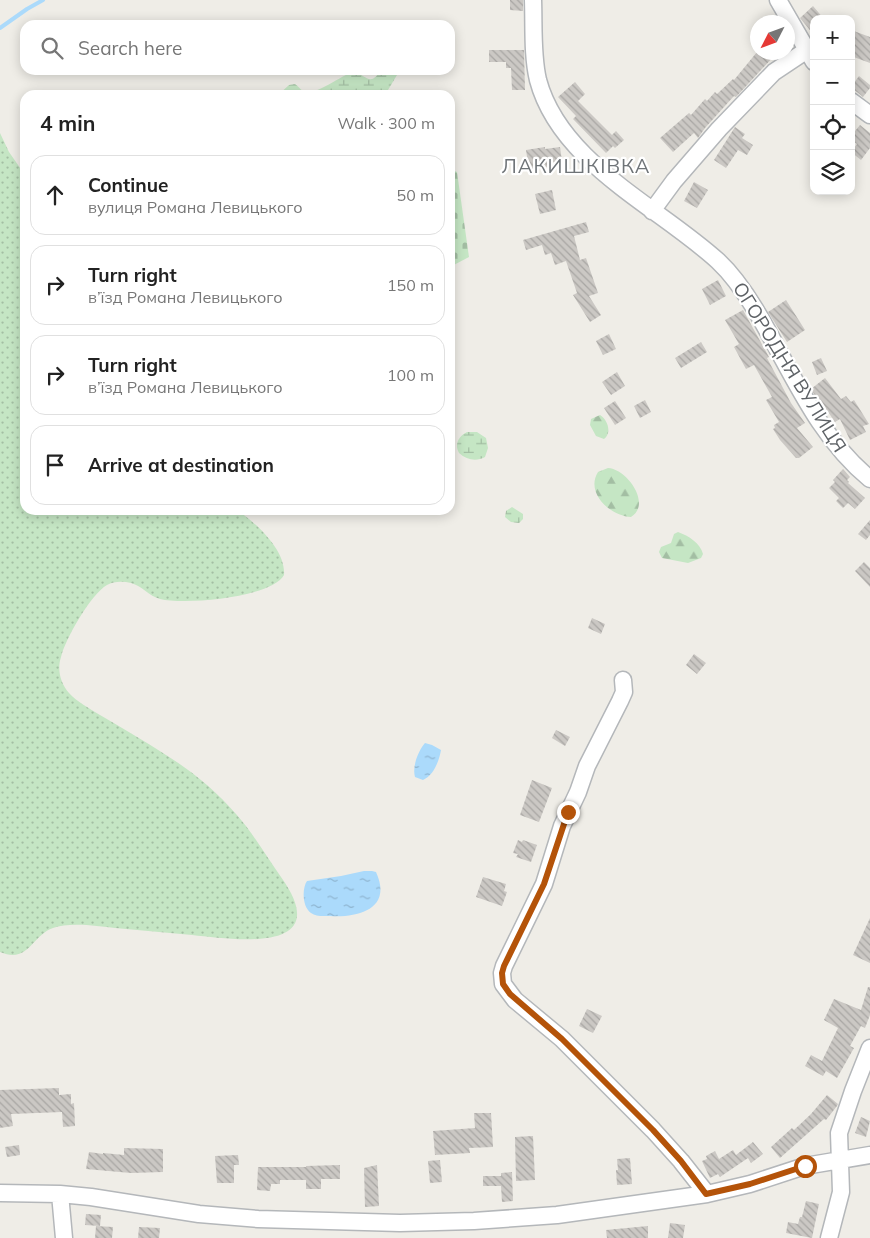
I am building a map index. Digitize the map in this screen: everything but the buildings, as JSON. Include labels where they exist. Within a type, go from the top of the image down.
[{"type":"street","name":"ОГОРОДНЯ ВУЛИЦЯ","points":[[533,0],[536,71],[549,107],[566,133],[609,177],[706,250],[734,278],[755,309],[831,439],[850,461],[870,479]]},
{"type":"street","points":[[652,211],[674,181],[719,129],[774,72],[810,56],[778,0]]},
{"type":"street","points":[[855,104],[870,114]]},
{"type":"street","points":[[623,680],[624,692],[587,766],[578,792],[562,826],[547,877],[504,966],[502,979],[505,989],[515,1000],[562,1039],[662,1140],[706,1194]]},
{"type":"street","points":[[829,1238],[841,1192],[841,1159],[838,1139],[840,1126],[870,1048]]},
{"type":"street","points":[[0,1193],[60,1194],[225,1216],[303,1221],[400,1223],[474,1221],[557,1215],[706,1194],[750,1184],[805,1166],[870,1156]]},
{"type":"street","points":[[60,1194],[64,1238]]},
{"type":"green space","points":[[346,75],[362,75],[368,79],[374,78],[377,75],[397,75],[388,90],[317,90]]},
{"type":"green space","points":[[295,84],[302,90],[284,90],[289,85]]},
{"type":"green space","points":[[0,133],[9,152],[20,168],[20,515],[244,515],[261,530],[275,547],[283,566],[284,575],[276,583],[263,589],[227,598],[172,601],[156,598],[139,586],[131,583],[119,582],[107,585],[86,607],[63,649],[59,666],[63,685],[69,693],[87,707],[150,745],[212,789],[242,821],[281,877],[295,902],[296,919],[289,931],[274,937],[254,939],[232,939],[67,925],[53,928],[46,932],[24,952],[10,955],[0,952]]},
{"type":"green space","points":[[455,171],[457,172],[469,257],[455,264]]},
{"type":"green space","points":[[600,415],[608,427],[608,433],[604,439],[596,436],[590,425],[591,419]]},
{"type":"green space","points":[[467,432],[477,432],[486,438],[488,448],[485,457],[472,460],[459,453],[458,441]]},
{"type":"green space","points":[[608,468],[623,474],[635,488],[639,504],[637,511],[631,517],[623,516],[608,508],[597,495],[595,480],[598,472]]},
{"type":"green space","points":[[512,507],[523,514],[523,519],[519,523],[511,522],[505,517],[506,511]]},
{"type":"green space","points":[[678,532],[697,543],[702,550],[701,558],[688,563],[662,558],[659,552],[661,547],[671,543],[674,534]]},
{"type":"water","points":[[425,743],[441,750],[433,771],[423,780],[415,777],[414,769],[418,755]]},
{"type":"water","points":[[364,871],[376,872],[380,885],[380,895],[370,909],[361,913],[341,916],[318,916],[308,910],[304,902],[304,888],[307,881]]},
{"type":"waterway","points":[[0,28],[43,0]]},
{"type":"district","name":"ЛАКИШКІВКА","points":[[576,165]]},
{"type":"route","points":[[568,812],[544,884],[504,966],[502,979],[505,989],[515,1000],[573,1049],[643,1119],[667,1144],[706,1194],[750,1184],[805,1166]]}]
